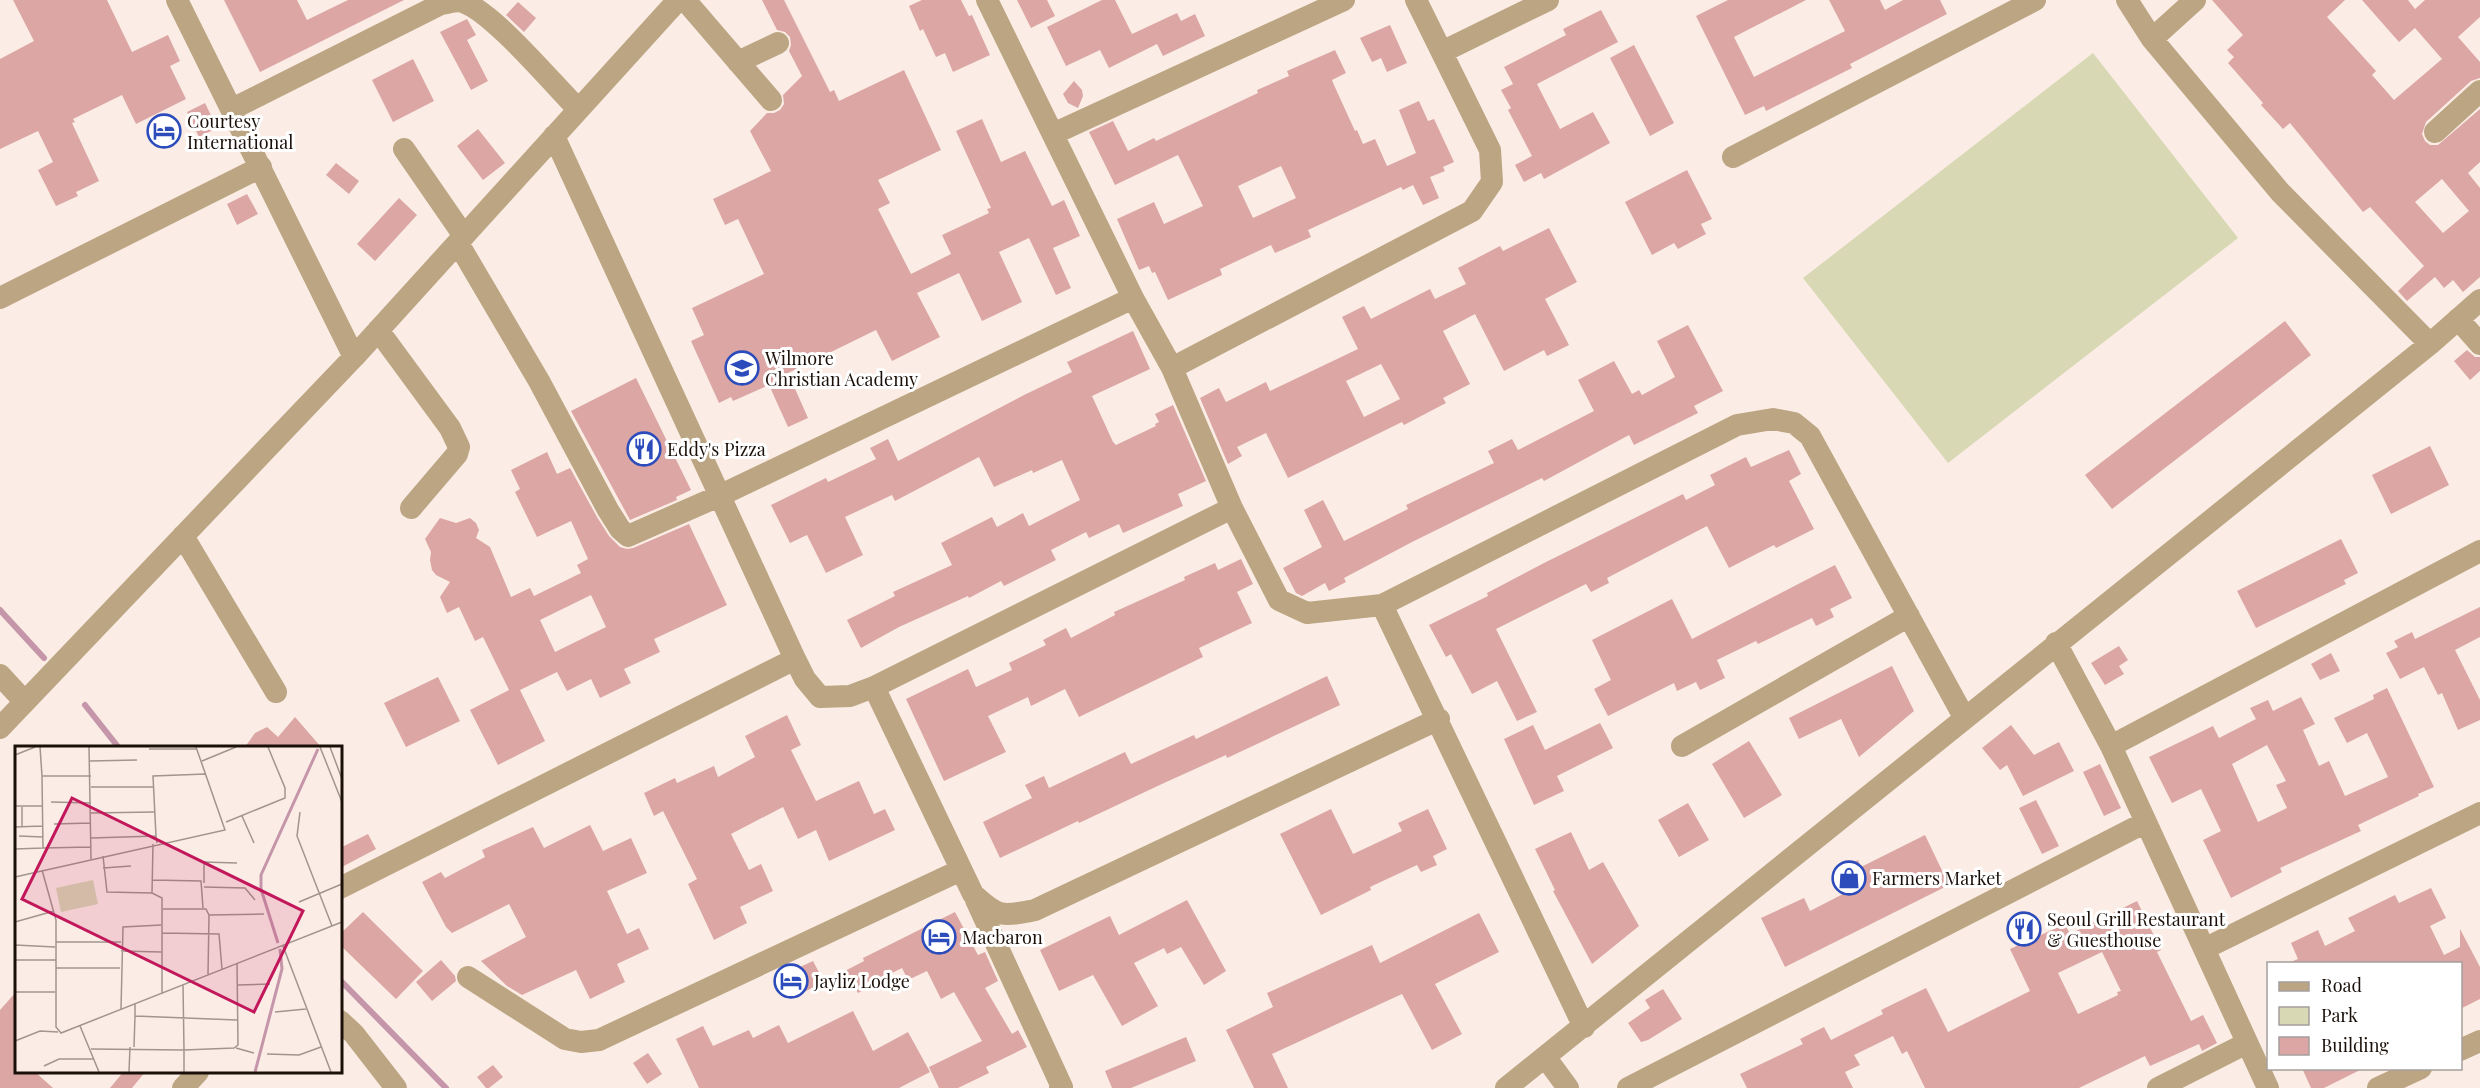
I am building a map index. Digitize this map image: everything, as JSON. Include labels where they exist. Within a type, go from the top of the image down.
[{"type":"street","points":[[177,0],[354,357]]},
{"type":"street","points":[[232,109],[441,4],[460,0],[475,7],[493,22],[578,109]]},
{"type":"street","points":[[0,728],[354,357],[678,0]]},
{"type":"street","points":[[685,0],[771,100]]},
{"type":"street","points":[[987,0],[1133,298],[1172,368],[1232,508],[1280,600],[1307,613],[1382,605],[1737,425],[1773,419],[1794,423],[1810,436],[1964,717]]},
{"type":"street","points":[[1053,134],[1344,0]]},
{"type":"street","points":[[1172,368],[1472,211],[1492,182],[1490,150],[1416,0]]},
{"type":"street","points":[[1442,52],[1548,0]]},
{"type":"street","points":[[1733,157],[2035,0]]},
{"type":"street","points":[[2127,0],[2152,39],[2280,192],[2430,344]]},
{"type":"street","points":[[2152,39],[2195,0]]},
{"type":"street","points":[[738,62],[778,43]]},
{"type":"street","points":[[2435,132],[2480,91]]},
{"type":"street","points":[[554,136],[795,659],[805,679],[820,697],[850,696],[874,687],[1232,508]]},
{"type":"street","points":[[404,149],[460,240],[620,529],[628,536],[719,496],[1133,298]]},
{"type":"street","points":[[0,298],[261,167]]},
{"type":"street","points":[[1506,1088],[2430,344],[2480,300]]},
{"type":"street","points":[[2458,319],[2480,344]]},
{"type":"street","points":[[378,330],[450,428],[459,447],[457,454],[411,508]]},
{"type":"street","points":[[183,536],[276,692]]},
{"type":"street","points":[[2111,746],[2480,551]]},
{"type":"street","points":[[1382,605],[1439,719],[1584,1027]]},
{"type":"street","points":[[1682,746],[1909,616]]},
{"type":"street","points":[[2056,643],[2111,746],[2206,948],[2268,1088]]},
{"type":"street","points":[[342,887],[795,659]]},
{"type":"street","points":[[0,675],[24,701]]},
{"type":"street","points":[[874,687],[1062,1088]]},
{"type":"street","points":[[973,894],[991,911],[1009,915],[1035,910],[1439,719]]},
{"type":"street","points":[[2206,948],[2480,813]]},
{"type":"street","points":[[1628,1088],[2146,822]]},
{"type":"street","points":[[468,977],[565,1039],[581,1042],[599,1040],[961,870]]},
{"type":"street","points":[[342,1023],[354,1034],[396,1088]]},
{"type":"street","points":[[2462,1049],[2480,1041]]},
{"type":"street","points":[[2158,1088],[2247,1043]]},
{"type":"street","points":[[1546,1058],[1568,1088]]},
{"type":"street","points":[[2378,1088],[2417,1070]]},
{"type":"street","points":[[183,1088],[196,1073]]},
{"type":"green space","points":[[2093,53],[2238,238],[1948,463],[1803,278]]},
{"type":"building","points":[[13,0],[107,0],[132,52],[168,35],[180,61],[170,66],[186,99],[136,124],[122,95],[73,119],[75,122],[72,123],[99,181],[76,192],[78,196],[56,206],[38,170],[53,162],[38,131],[0,149],[0,59],[34,41]]},
{"type":"building","points":[[224,0],[297,0],[307,20],[348,0],[404,0],[260,72]]},
{"type":"building","points":[[762,0],[784,0],[830,92],[834,90],[839,101],[904,70],[941,150],[878,180],[890,203],[878,209],[911,274],[951,254],[942,235],[989,213],[987,209],[991,208],[956,131],[982,119],[1001,162],[1025,151],[1052,206],[1064,200],[1080,236],[1053,248],[1071,288],[1056,295],[1029,238],[999,252],[1022,302],[982,321],[959,273],[917,293],[940,337],[892,361],[876,330],[788,373],[808,418],[788,427],[769,385],[733,401],[731,397],[719,403],[691,341],[704,335],[692,308],[764,274],[738,219],[725,225],[713,199],[771,171],[750,131],[767,113],[780,110],[784,104],[783,95],[802,76],[789,51],[790,37],[785,32],[777,30]]},
{"type":"building","points":[[922,0],[961,0],[969,16],[972,15],[990,55],[953,72],[945,53],[936,57],[923,29],[920,31],[909,6]]},
{"type":"building","points":[[1017,0],[1047,0],[1055,16],[1031,28]]},
{"type":"building","points":[[1102,0],[1115,0],[1132,34],[1177,13],[1181,21],[1195,14],[1205,36],[1163,56],[1157,44],[1109,68],[1100,50],[1066,66],[1047,27]]},
{"type":"building","points":[[1728,0],[1806,0],[1734,37],[1754,77],[1845,31],[1829,0],[1880,0],[1885,10],[1903,0],[1940,0],[1947,14],[1850,64],[1852,68],[1766,111],[1764,106],[1745,115],[1696,16]]},
{"type":"building","points":[[2212,0],[2345,0],[2327,17],[2376,71],[2372,75],[2394,100],[2442,59],[2415,28],[2399,42],[2362,0],[2408,0],[2415,9],[2425,0],[2480,0],[2480,17],[2458,37],[2480,62],[2480,78],[2471,81],[2426,122],[2422,134],[2430,145],[2438,145],[2480,109],[2480,162],[2468,173],[2480,188],[2480,277],[2463,292],[2453,280],[2444,288],[2435,277],[2407,301],[2398,291],[2424,266],[2370,207],[2363,212],[2290,123],[2283,129],[2228,63],[2234,57],[2227,50],[2243,35]],"holes":[[[2442,179],[2469,211],[2443,233],[2415,202]]]},
{"type":"building","points":[[518,2],[536,18],[524,32],[506,15]]},
{"type":"building","points":[[1601,10],[1618,42],[1537,84],[1560,129],[1593,112],[1610,143],[1544,179],[1541,173],[1524,182],[1515,165],[1532,156],[1508,110],[1511,108],[1501,90],[1513,84],[1504,67],[1566,35],[1563,29]]},
{"type":"building","points":[[467,19],[476,35],[467,40],[488,81],[471,90],[440,32]]},
{"type":"building","points":[[1390,25],[1407,63],[1387,72],[1381,58],[1372,62],[1360,38]]},
{"type":"building","points":[[1634,45],[1674,123],[1650,136],[1610,58]]},
{"type":"building","points":[[1335,50],[1346,73],[1332,80],[1334,85],[1363,144],[1375,139],[1387,166],[1416,153],[1399,110],[1419,101],[1428,121],[1434,119],[1454,162],[1443,167],[1445,171],[1430,177],[1439,198],[1423,205],[1413,185],[1403,190],[1401,187],[1308,230],[1311,237],[1275,253],[1271,245],[1220,269],[1222,275],[1168,300],[1155,272],[1152,273],[1149,266],[1139,270],[1117,219],[1154,202],[1164,224],[1203,206],[1178,155],[1115,185],[1089,132],[1113,121],[1128,151],[1154,138],[1156,141],[1258,93],[1257,90],[1289,76],[1287,71]],"holes":[[[1281,166],[1296,198],[1253,218],[1238,186]]]},
{"type":"building","points":[[413,59],[434,101],[393,122],[372,80]]},
{"type":"building","points":[[1074,81],[1082,90],[1083,96],[1078,108],[1068,103],[1063,94]]},
{"type":"building","points":[[205,103],[217,128],[199,137],[187,112]]},
{"type":"building","points":[[478,129],[505,163],[483,180],[457,146]]},
{"type":"building","points":[[336,163],[359,181],[349,194],[326,175]]},
{"type":"building","points":[[1687,170],[1712,219],[1701,224],[1706,234],[1678,249],[1674,243],[1652,255],[1625,202]]},
{"type":"building","points":[[247,194],[258,214],[237,225],[227,204]]},
{"type":"building","points":[[399,198],[417,215],[375,261],[357,244]]},
{"type":"building","points":[[1549,228],[1577,282],[1545,299],[1569,345],[1547,356],[1544,350],[1504,371],[1475,314],[1443,331],[1470,384],[1443,398],[1446,403],[1404,425],[1402,422],[1288,478],[1266,433],[1237,447],[1242,456],[1228,464],[1200,398],[1219,388],[1226,402],[1266,382],[1270,391],[1358,349],[1342,317],[1364,306],[1371,319],[1430,289],[1435,299],[1466,284],[1458,268],[1500,246],[1503,251]],"holes":[[[1381,364],[1400,399],[1364,417],[1346,381]]]},
{"type":"building","points":[[2285,321],[2311,355],[2112,509],[2085,475]]},
{"type":"building","points":[[1688,325],[1723,391],[1694,406],[1698,413],[1634,445],[1629,435],[1544,481],[1542,478],[1412,542],[1344,578],[1346,582],[1329,591],[1325,583],[1302,596],[1296,593],[1283,568],[1322,547],[1304,510],[1323,500],[1344,541],[1408,509],[1406,505],[1494,463],[1488,451],[1512,439],[1518,450],[1594,411],[1578,380],[1614,361],[1632,394],[1639,390],[1642,395],[1675,377],[1657,341]]},
{"type":"building","points":[[1133,331],[1150,369],[1092,396],[1113,442],[1116,445],[1156,426],[1155,424],[1159,422],[1155,414],[1173,405],[1206,481],[1178,494],[1183,506],[1123,533],[1119,524],[1089,538],[1086,532],[1051,550],[1056,560],[1004,586],[1001,581],[969,598],[968,596],[899,627],[861,648],[847,620],[895,596],[893,592],[952,565],[941,543],[992,517],[997,527],[1023,513],[1029,526],[1080,500],[1062,460],[994,487],[979,457],[895,501],[892,495],[845,517],[863,555],[826,573],[807,535],[790,543],[771,505],[826,478],[828,482],[876,459],[870,448],[888,439],[898,461],[1072,372],[1067,362]]},
{"type":"building","points":[[2467,350],[2475,357],[2480,357],[2480,371],[2470,380],[2454,361]]},
{"type":"building","points":[[636,378],[691,490],[676,497],[677,500],[630,520],[571,411]]},
{"type":"building","points":[[2430,446],[2449,485],[2391,514],[2372,475]]},
{"type":"building","points":[[1789,450],[1801,474],[1789,481],[1814,529],[1776,548],[1774,545],[1729,568],[1707,526],[1607,578],[1609,583],[1591,592],[1586,584],[1496,629],[1537,712],[1517,721],[1497,681],[1472,694],[1451,654],[1446,657],[1429,625],[1488,596],[1487,593],[1544,563],[1683,494],[1686,500],[1715,485],[1710,475],[1746,457],[1751,467]]},
{"type":"building","points":[[547,452],[557,474],[570,468],[609,536],[620,547],[633,548],[689,524],[727,605],[654,639],[660,652],[624,669],[631,683],[600,698],[591,679],[567,691],[557,672],[520,690],[545,741],[498,765],[470,710],[509,690],[483,637],[475,641],[459,607],[447,613],[440,597],[450,582],[436,575],[432,570],[431,552],[425,539],[440,518],[456,523],[470,518],[479,530],[476,538],[490,547],[511,597],[530,588],[534,596],[581,573],[577,565],[588,559],[571,521],[537,537],[515,492],[520,489],[511,470]],"holes":[[[591,595],[606,627],[555,652],[540,620]]]},
{"type":"building","points":[[2341,539],[2358,573],[2344,580],[2346,584],[2256,628],[2237,591]]},
{"type":"building","points":[[1241,559],[1253,584],[1237,592],[1252,623],[1199,648],[1203,657],[1079,717],[1065,689],[1031,706],[1028,697],[988,716],[1006,752],[944,781],[906,699],[968,669],[976,687],[1012,670],[1009,663],[1046,645],[1043,640],[1066,628],[1071,638],[1115,615],[1114,612],[1185,580],[1184,577],[1215,563],[1218,570]]},
{"type":"building","points":[[1835,565],[1852,598],[1830,609],[1834,617],[1816,626],[1812,618],[1758,644],[1756,641],[1717,660],[1725,678],[1700,690],[1696,682],[1677,691],[1674,683],[1608,716],[1594,689],[1611,680],[1592,640],[1672,599],[1692,639]]},
{"type":"building","points":[[2480,607],[2480,637],[2455,650],[2480,700],[2480,720],[2458,730],[2442,693],[2438,695],[2424,667],[2400,679],[2386,653],[2398,647],[2394,641],[2412,632],[2415,639]]},
{"type":"building","points":[[2119,646],[2128,660],[2119,666],[2124,674],[2105,685],[2091,663]]},
{"type":"building","points":[[2331,653],[2340,671],[2320,680],[2311,664]]},
{"type":"building","points":[[1892,666],[1914,711],[1859,757],[1841,719],[1799,739],[1789,718]]},
{"type":"building","points":[[1327,676],[1340,705],[1227,758],[1226,755],[1000,858],[983,822],[1032,798],[1025,785],[1044,776],[1049,788],[1125,752],[1131,764],[1194,735],[1196,739]]},
{"type":"building","points":[[438,677],[460,721],[406,747],[384,703]]},
{"type":"building","points":[[2387,688],[2434,787],[2358,825],[2361,831],[2280,868],[2282,872],[2231,898],[2203,840],[2221,831],[2201,789],[2172,803],[2149,757],[2213,726],[2219,738],[2256,719],[2250,708],[2268,700],[2273,711],[2301,697],[2315,724],[2303,730],[2319,766],[2329,761],[2345,796],[2388,777],[2367,733],[2347,743],[2334,718],[2374,699],[2373,695]],"holes":[[[2267,745],[2286,781],[2276,785],[2287,808],[2258,822],[2232,764]]]},
{"type":"building","points":[[787,715],[801,745],[791,750],[816,801],[859,781],[874,814],[885,809],[895,830],[829,861],[816,830],[798,839],[783,807],[731,834],[749,870],[761,864],[773,891],[740,907],[747,923],[714,940],[688,884],[697,879],[663,811],[654,816],[644,793],[675,778],[677,783],[714,766],[718,777],[755,757],[745,736]]},
{"type":"building","points":[[295,717],[320,746],[246,746],[255,733],[267,727],[278,737]]},
{"type":"building","points":[[1600,723],[1613,748],[1557,776],[1564,791],[1534,805],[1504,739],[1533,725],[1545,750]]},
{"type":"building","points":[[2011,725],[2034,755],[2059,742],[2074,771],[2023,796],[2007,765],[2000,770],[1982,748]]},
{"type":"building","points":[[1749,741],[1782,795],[1744,818],[1712,764]]},
{"type":"building","points":[[2100,764],[2121,808],[2104,816],[2083,772]]},
{"type":"building","points":[[2036,800],[2059,846],[2042,854],[2019,808]]},
{"type":"building","points":[[1688,803],[1709,840],[1679,857],[1658,820]]},
{"type":"building","points":[[1331,809],[1353,854],[1402,831],[1398,823],[1428,809],[1447,849],[1433,856],[1437,865],[1421,872],[1417,865],[1370,887],[1371,890],[1321,915],[1280,834]]},
{"type":"building","points":[[590,825],[603,851],[631,838],[647,873],[607,891],[627,934],[639,928],[649,949],[617,964],[625,982],[590,999],[576,970],[522,995],[507,986],[481,961],[526,937],[509,904],[452,933],[446,927],[422,882],[441,872],[445,878],[485,857],[482,850],[533,827],[544,848]]},
{"type":"building","points":[[1571,832],[1589,870],[1603,862],[1639,926],[1592,964],[1553,891],[1555,890],[1535,849]]},
{"type":"building","points":[[368,834],[376,849],[342,867],[342,847]]},
{"type":"building","points":[[1925,835],[1949,885],[1785,967],[1761,918],[1804,898],[1810,911],[1843,894],[1832,873],[1858,860],[1861,867]]},
{"type":"building","points":[[2431,888],[2446,918],[2430,926],[2444,955],[2460,947],[2460,929],[2480,967],[2480,999],[2462,1008],[2462,962],[2290,962],[2298,959],[2291,943],[2318,930],[2325,946],[2355,931],[2348,918],[2395,895],[2399,903]]},
{"type":"building","points":[[1187,900],[1226,971],[1204,985],[1181,947],[1167,954],[1164,948],[1134,963],[1158,1006],[1122,1026],[1093,975],[1059,991],[1040,950],[1110,916],[1119,935]]},
{"type":"building","points":[[2137,901],[2161,950],[2157,952],[2191,1021],[2203,1015],[2217,1043],[2202,1051],[2199,1044],[2150,1066],[2145,1056],[2079,1088],[1925,1088],[1907,1051],[1902,1054],[1893,1036],[1854,1055],[1860,1065],[1845,1072],[1853,1088],[1747,1088],[1740,1074],[1803,1044],[1800,1039],[1824,1027],[1831,1040],[1883,1014],[1881,1010],[1926,988],[1948,1032],[2030,991],[2010,949],[2065,924],[2070,934]],"holes":[[[2102,952],[2121,991],[2117,992],[2118,995],[2078,1014],[2058,973]]]},
{"type":"building","points":[[363,912],[423,971],[396,999],[342,947],[342,932]]},
{"type":"building","points":[[955,912],[978,955],[985,952],[998,981],[985,988],[1012,1034],[1018,1030],[1027,1047],[986,1067],[989,1073],[958,1088],[939,1088],[929,1067],[982,1041],[954,992],[941,999],[927,971],[908,980],[902,968],[858,993],[845,971],[864,961],[863,958]]},
{"type":"building","points":[[1479,913],[1499,952],[1435,984],[1462,1034],[1432,1050],[1402,994],[1272,1054],[1288,1088],[1254,1088],[1226,1030],[1273,1007],[1267,993],[1372,945],[1380,963]]},
{"type":"building","points":[[441,960],[455,976],[456,981],[432,1001],[416,982]]},
{"type":"building","points":[[813,961],[824,982],[796,996],[785,974]]},
{"type":"building","points":[[1663,989],[1682,1019],[1641,1042],[1628,1023],[1650,1008],[1645,1000]]},
{"type":"building","points":[[15,993],[15,1073],[36,1073],[53,1088],[0,1088],[0,1010]]},
{"type":"building","points":[[853,1011],[873,1051],[908,1032],[930,1072],[899,1088],[699,1088],[676,1039],[703,1026],[713,1046],[749,1030],[753,1038],[779,1025],[788,1043]]},
{"type":"building","points":[[1186,1037],[1196,1061],[1131,1088],[1112,1088],[1105,1071]]},
{"type":"building","points":[[648,1053],[662,1074],[647,1084],[633,1063]]},
{"type":"building","points":[[493,1065],[503,1077],[486,1088],[477,1077]]},
{"type":"building","points":[[2303,1070],[2360,1070],[2324,1088],[2311,1088]]},
{"type":"building","points":[[122,1073],[144,1073],[132,1088],[110,1088]]},
{"type":"waterway","points":[[0,610],[44,658]]},
{"type":"waterway","points":[[85,705],[117,746]]},
{"type":"waterway","points":[[342,982],[446,1088]]},
{"type":"place","name":"Courtesy International","points":[[164,131]]},
{"type":"place","name":"Wilmore Christian Academy","points":[[742,368]]},
{"type":"place","name":"Eddy's Pizza","points":[[644,449]]},
{"type":"place","name":"Farmers Market","points":[[1849,878]]},
{"type":"place","name":"Seoul Grill Restaurant & Guesthouse","points":[[2024,929]]},
{"type":"place","name":"Macbaron","points":[[939,937]]},
{"type":"place","name":"Jayliz Lodge","points":[[791,981]]}]
